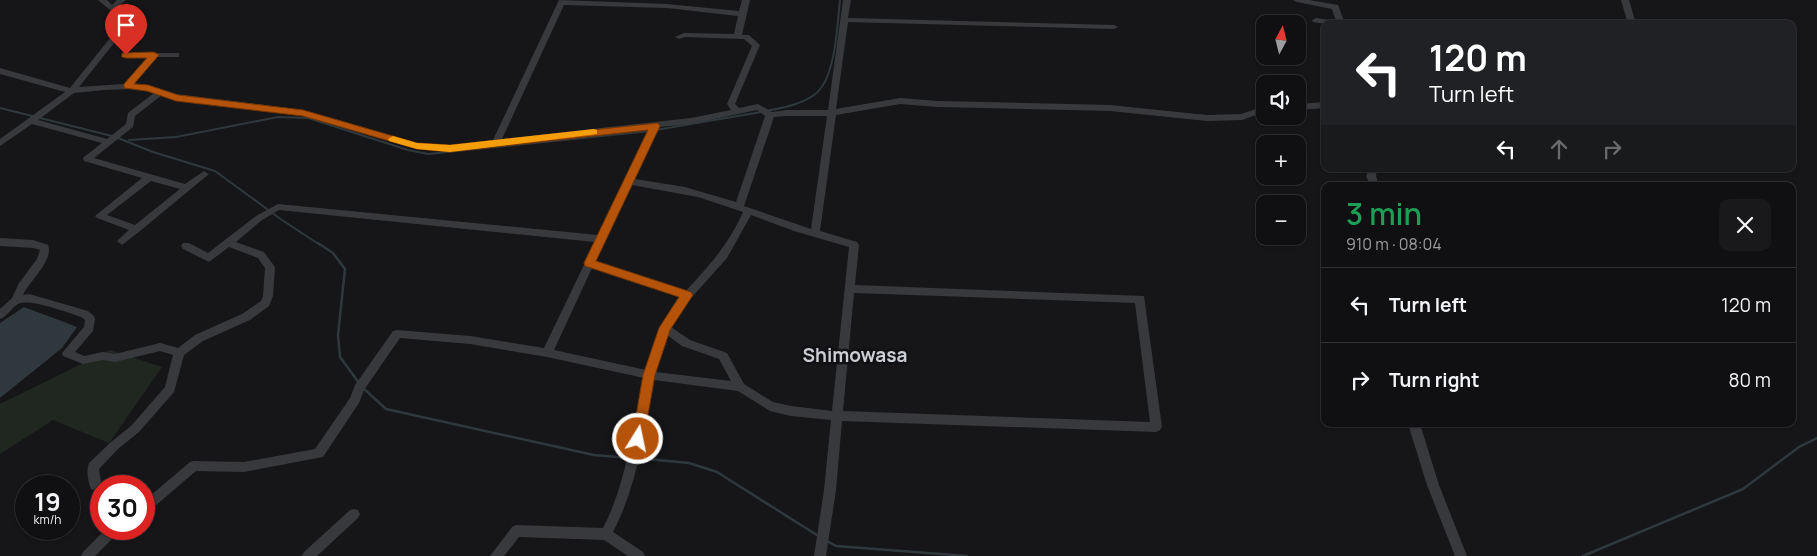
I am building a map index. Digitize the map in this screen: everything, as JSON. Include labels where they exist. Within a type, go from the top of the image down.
[{"type":"street","points":[[0,143],[72,91],[126,23],[124,18],[102,0]]},
{"type":"street","points":[[112,8],[122,0]]},
{"type":"street","points":[[739,37],[737,37],[746,0]]},
{"type":"street","points":[[815,233],[847,0]]},
{"type":"street","points":[[1296,0],[1335,7],[1339,20]]},
{"type":"street","points":[[1625,0],[1631,20]]},
{"type":"street","points":[[496,142],[562,1],[667,6],[742,14]]},
{"type":"street","points":[[844,20],[1114,27]]},
{"type":"street","points":[[1316,20],[1321,21]]},
{"type":"street","points":[[679,37],[746,37],[756,45],[731,104],[737,111]]},
{"type":"street","points":[[126,55],[176,55]]},
{"type":"street","points":[[127,86],[154,55]]},
{"type":"street","points":[[0,71],[72,91],[127,86],[148,88],[176,98],[303,113],[417,146],[450,148],[692,122],[758,107],[769,114],[831,113],[900,101],[938,104],[1110,108],[1207,118],[1242,117],[1256,112]]},
{"type":"street","points":[[161,92],[131,115],[130,125],[88,160],[187,188]]},
{"type":"street","points":[[1306,106],[1321,105]]},
{"type":"street","points":[[606,534],[615,519],[635,455],[649,375],[665,328],[687,295],[720,260],[742,225],[743,209],[769,114]]},
{"type":"street","points":[[32,121],[109,142]]},
{"type":"street","points":[[547,353],[655,126]]},
{"type":"street","points":[[122,241],[204,174]]},
{"type":"street","points":[[137,229],[100,216],[149,177]]},
{"type":"street","points":[[629,181],[668,186],[696,193],[770,218],[800,231],[815,233],[854,244],[838,416],[822,545]]},
{"type":"street","points":[[186,246],[209,258],[259,218],[278,207],[601,239]]},
{"type":"street","points":[[0,242],[33,244],[45,248],[45,255],[22,285],[16,300],[0,315]]},
{"type":"street","points":[[94,475],[93,467],[115,445],[135,429],[170,389],[179,353],[199,338],[246,317],[264,303],[268,296],[270,267],[261,255],[228,242]]},
{"type":"street","points":[[589,263],[687,295]]},
{"type":"street","points":[[155,499],[194,466],[244,467],[319,453],[355,400],[359,388],[397,334],[470,340],[547,353],[649,375],[740,387],[770,406],[791,411],[838,416],[1156,427],[1140,299],[850,289]]},
{"type":"street","points":[[16,300],[29,298],[84,314],[90,319],[89,328],[67,353],[83,360],[103,356],[115,358],[160,347],[179,353]]},
{"type":"street","points":[[665,328],[686,343],[723,356],[740,387]]},
{"type":"street","points":[[1415,427],[1433,485],[1461,556]]},
{"type":"street","points":[[308,556],[354,514]]},
{"type":"street","points":[[496,556],[516,531],[606,534],[639,556]]},
{"type":"street","points":[[86,556],[103,540]]},
{"type":"shaded area","points":[[24,307],[77,327],[62,348],[0,398],[0,323]]},
{"type":"shaded area","points":[[110,350],[162,367],[109,443],[53,420],[0,454],[0,404]]},
{"type":"waterway","points":[[766,111],[791,106],[803,101],[814,95],[821,88],[831,65],[840,0]]},
{"type":"waterway","points":[[0,108],[112,136]]},
{"type":"waterway","points":[[656,130],[761,112]]},
{"type":"waterway","points":[[129,140],[176,137],[278,117],[308,118],[408,150],[428,154],[650,131]]},
{"type":"waterway","points":[[118,138],[153,152],[215,171],[320,245]]},
{"type":"waterway","points":[[318,243],[333,253],[345,269],[338,335],[340,357],[359,383]]},
{"type":"waterway","points":[[362,387],[386,409],[594,455],[630,458]]},
{"type":"waterway","points":[[1583,556],[1743,489],[1799,447],[1817,438]]},
{"type":"waterway","points":[[636,458],[689,463],[717,472],[820,537]]},
{"type":"waterway","points":[[827,541],[836,546],[967,556]]},
{"type":"slow traffic","points":[[393,139],[417,146],[450,148],[594,132]]},
{"type":"district","name":"Shimowasa","points":[[855,355]]},
{"type":"route","points":[[126,55],[154,55],[127,86],[148,88],[176,98],[303,113],[417,146],[450,148],[655,126],[589,263],[687,295],[665,328],[649,375],[638,439]]}]
